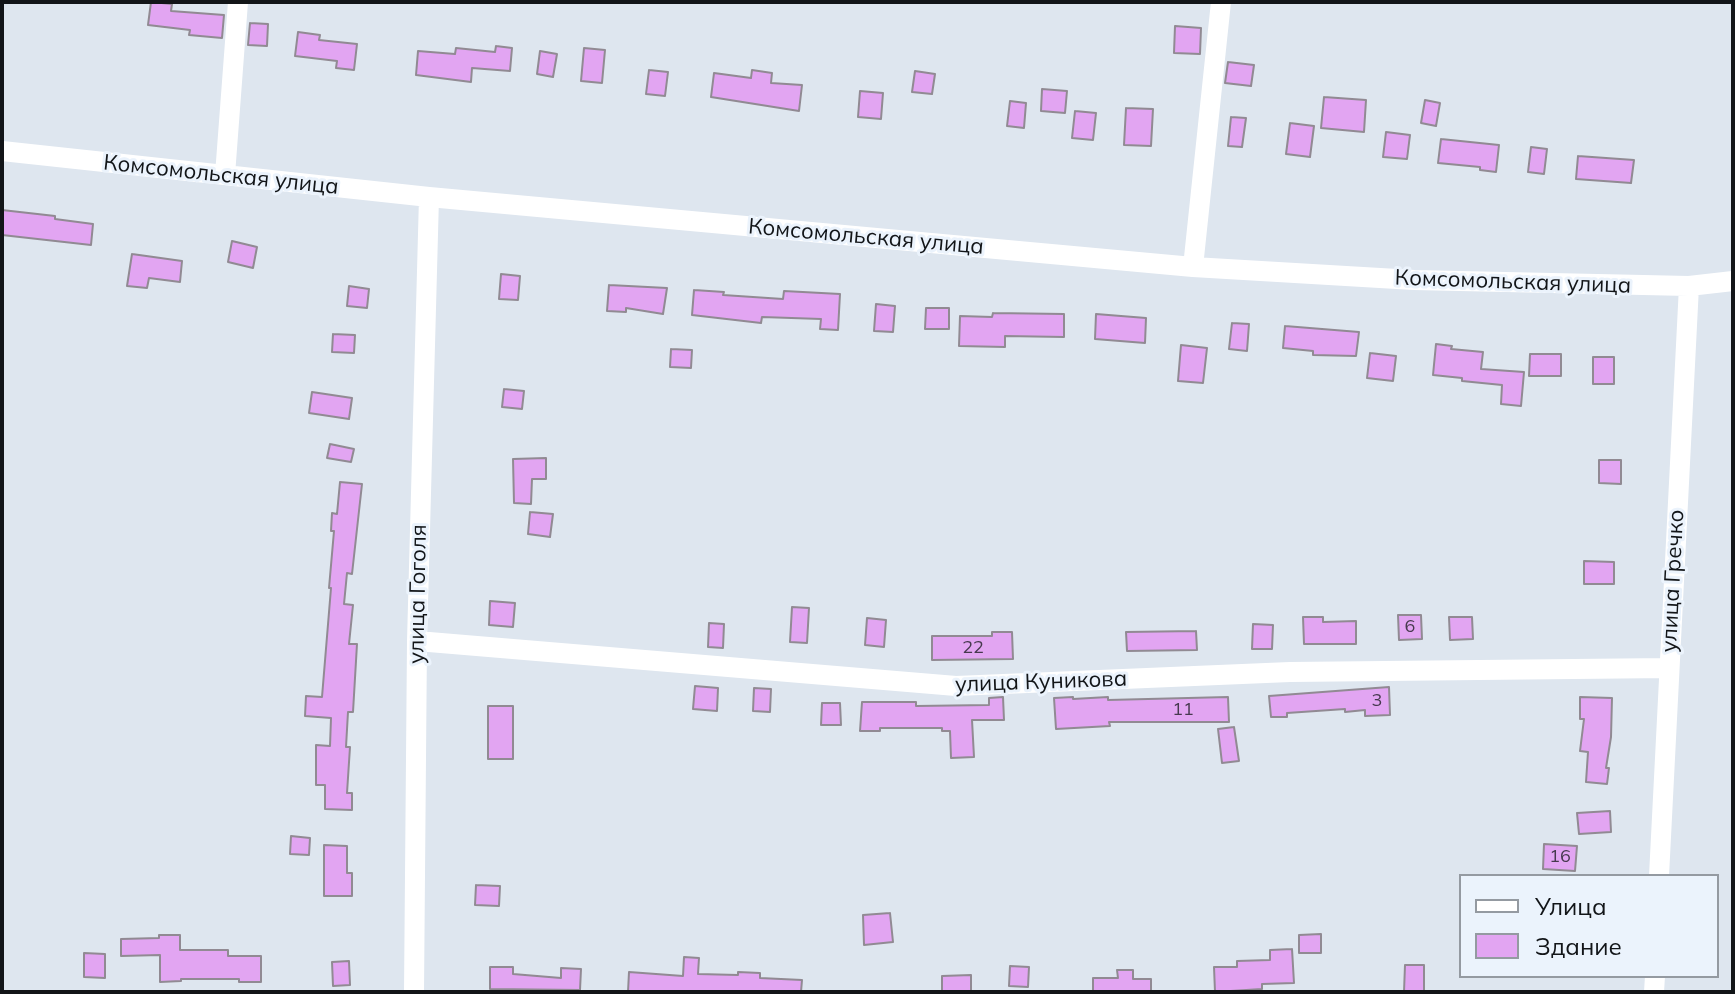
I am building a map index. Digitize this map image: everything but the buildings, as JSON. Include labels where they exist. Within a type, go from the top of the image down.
[{"type":"street","points":[[225,175],[238,2]]},
{"type":"street","points":[[1193,267],[1221,2]]},
{"type":"street","name":"Комсомольская улица","points":[[2,151],[429,197],[1193,267],[1414,280],[1689,286],[1733,281]]},
{"type":"street","name":"улица Гоголя","points":[[414,992],[417,641],[429,197]]},
{"type":"street","name":"улица Гречко","points":[[1659,874],[1689,286]]},
{"type":"street","name":"улица Куникова","points":[[417,641],[956,686],[1290,672],[1668,668]]}]
